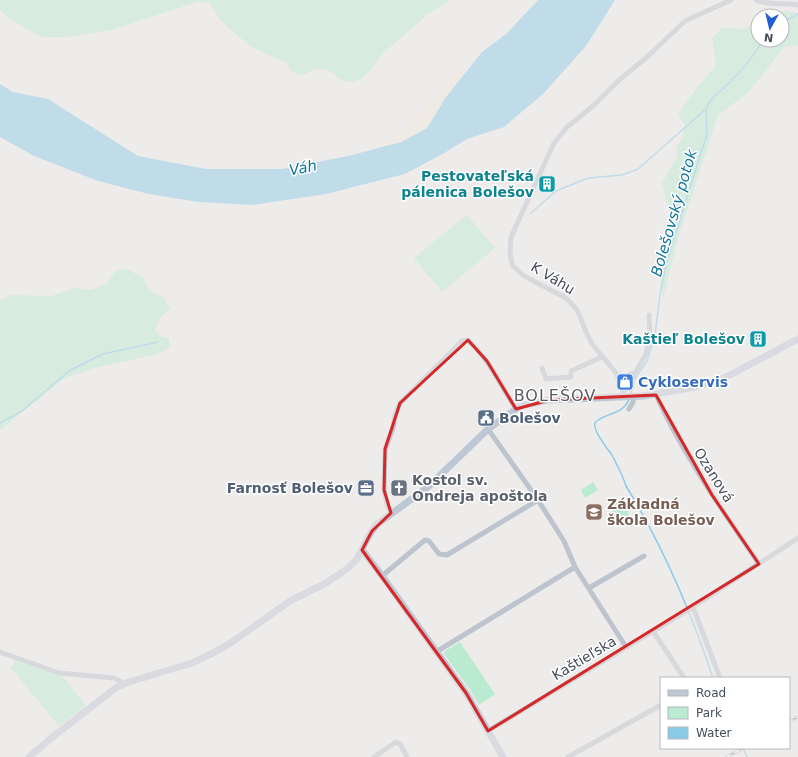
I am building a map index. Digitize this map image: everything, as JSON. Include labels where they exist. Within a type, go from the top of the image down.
[{"type":"main road","points":[[29,757],[102,698],[123,684],[192,663],[222,648],[302,594],[326,583],[347,570],[355,562],[376,526],[391,513],[428,487],[488,429],[516,409],[531,403],[549,400],[656,395],[696,387],[724,378],[798,339]]},
{"type":"main road","points":[[362,550],[466,694],[503,757]]},
{"type":"street","name":"K Váhu","points":[[628,396],[614,370],[602,357],[590,339],[578,310],[570,302],[524,276],[513,266],[510,252],[511,237],[554,143],[562,132],[593,106],[619,80],[646,58],[685,21],[731,0]]},
{"type":"street","points":[[756,0],[767,4],[798,5]]},
{"type":"street","points":[[630,409],[633,402],[628,396],[629,387],[646,354],[650,337],[649,315]]},
{"type":"street","points":[[391,513],[387,504],[384,490],[384,461],[385,449],[395,415],[400,403],[462,341],[468,340],[478,349],[516,409]]},
{"type":"street","points":[[542,368],[546,379],[571,377],[570,371],[602,357]]},
{"type":"street","points":[[618,378],[635,374]]},
{"type":"street","name":"Ozanová","points":[[656,395],[666,419],[712,495],[759,564]]},
{"type":"street","points":[[488,429],[538,500],[564,541],[576,567],[626,647]]},
{"type":"street","points":[[382,576],[425,540],[429,541],[439,554],[447,556],[538,500]]},
{"type":"street","points":[[720,677],[689,608],[798,538]]},
{"type":"street","points":[[589,588],[644,556]]},
{"type":"street","points":[[436,652],[576,567]]},
{"type":"street","name":"Kaštieľska","points":[[488,731],[689,608]]},
{"type":"street","points":[[653,631],[683,677]]},
{"type":"street","points":[[0,652],[53,671],[65,674],[114,678],[123,684]]},
{"type":"street","points":[[568,757],[660,706]]},
{"type":"street","points":[[374,757],[396,742],[400,744],[407,757]]},
{"type":"highlighted area","points":[[468,340],[487,361],[516,409],[549,400],[656,395],[712,495],[759,564],[488,731],[466,693],[362,550],[372,531],[391,513],[384,490],[385,449],[400,403]]},
{"type":"green space","points":[[0,0],[449,0],[427,15],[381,55],[361,79],[354,82],[343,81],[328,70],[316,69],[302,75],[292,72],[286,63],[250,46],[222,22],[209,3],[200,1],[111,30],[66,37],[42,37],[11,20],[0,10]]},
{"type":"green space","points":[[790,12],[798,13],[798,45],[790,46]]},
{"type":"green space","points":[[750,26],[750,48],[783,48],[748,93],[718,115],[679,235],[663,299],[659,273],[672,224],[662,183],[677,157],[676,148],[683,136],[685,125],[678,114],[716,65],[712,38],[722,28],[742,29]]},
{"type":"green space","points":[[467,215],[495,248],[442,292],[414,258]]},
{"type":"green space","points":[[117,269],[129,270],[143,278],[149,290],[164,298],[170,308],[160,318],[155,330],[160,336],[169,338],[170,348],[155,355],[98,367],[65,378],[0,430],[0,299],[12,295],[51,296],[75,288],[91,290],[106,284]]},
{"type":"green space","points":[[593,482],[598,490],[585,498],[581,490]]},
{"type":"green space","points":[[622,499],[631,519],[619,524],[610,504]]},
{"type":"green space","points":[[460,642],[495,694],[479,705],[469,688],[444,654],[445,651]]},
{"type":"green space","points":[[13,660],[65,679],[86,706],[59,726],[10,667],[15,663]]},
{"type":"sand","points":[[460,70],[467,71],[446,97],[427,128],[401,142],[383,147],[381,145],[400,133],[429,105],[447,82]]},
{"type":"water","name":"Váh","points":[[538,0],[615,0],[586,46],[543,94],[504,127],[467,139],[405,174],[326,194],[253,205],[198,202],[149,194],[98,181],[34,156],[0,137],[0,84],[13,92],[48,99],[138,156],[206,169],[282,169],[348,156],[401,142],[427,128],[446,97],[482,52],[506,34]]},
{"type":"waterway","points":[[790,18],[798,14]]},
{"type":"waterway","points":[[530,214],[556,191],[588,178],[622,175],[638,169],[706,109],[713,98],[733,79],[758,48]]},
{"type":"waterway","name":"Bolešovský potok","points":[[631,393],[634,380],[647,361],[655,335],[660,294],[667,261],[707,134],[706,109]]},
{"type":"waterway","points":[[0,423],[22,411],[69,371],[103,354],[158,342]]},
{"type":"waterway","name":"Bolešovský potok","points":[[629,399],[622,409],[598,420],[595,423],[596,430],[612,455],[622,474],[626,486],[664,556],[686,604],[713,677]]},
{"type":"waterway","name":"Bolešovský potok","points":[[743,749],[747,757]]},
{"type":"railway","points":[[790,721],[798,717]]},
{"type":"railway","points":[[727,757],[741,749]]},
{"type":"place","name":"Pestovateľská pálenica Bolešov","points":[[547,184]]},
{"type":"place","name":"Kaštieľ Bolešov","points":[[758,339]]},
{"type":"place","name":"Cykloservis","points":[[625,382]]},
{"type":"place","name":"Bolešov","points":[[486,418]]},
{"type":"place","name":"Farnosť Bolešov","points":[[366,488]]},
{"type":"place","name":"Kostol sv. Ondreja apoštola","points":[[399,488]]},
{"type":"place","name":"Základná škola Bolešov","points":[[594,512]]},
{"type":"district","name":"BOLEŠOV","points":[[555,395]]}]
